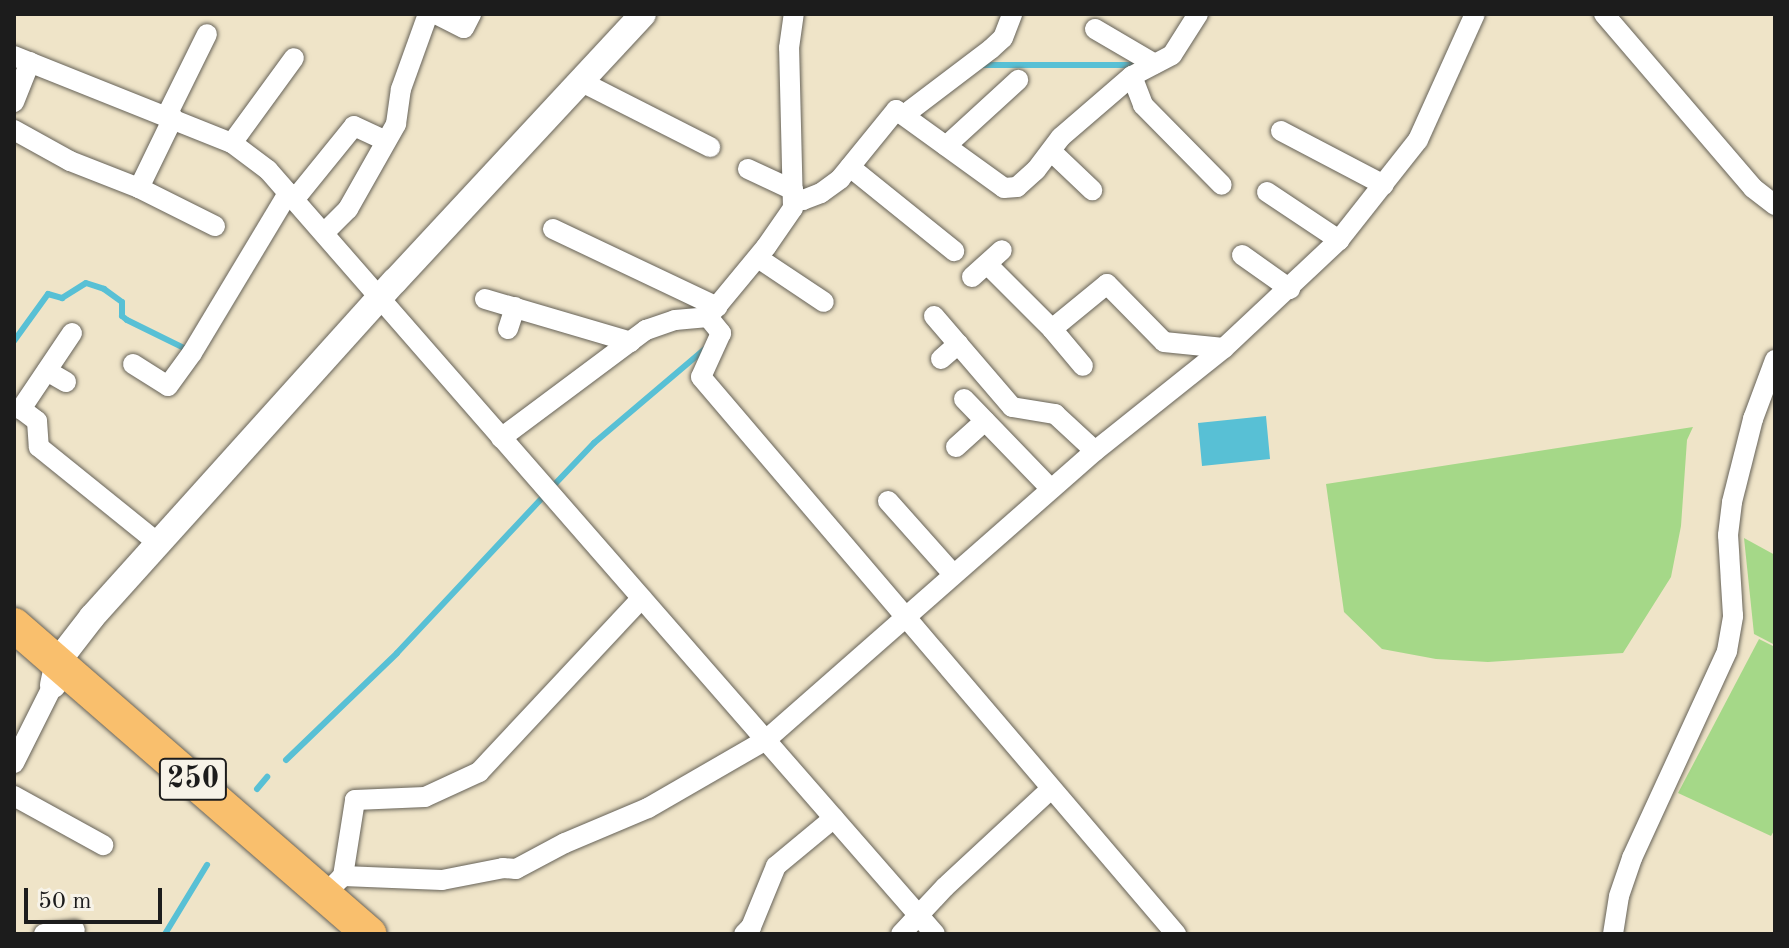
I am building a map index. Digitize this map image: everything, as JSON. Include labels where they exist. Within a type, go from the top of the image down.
[{"type":"highway","name":"250","points":[[14,625],[56,673],[339,934]]},
{"type":"highway","name":"250","points":[[14,655],[56,673],[334,886],[370,934]]},
{"type":"street","points":[[324,233],[348,209],[396,124],[401,89],[428,14]]},
{"type":"street","points":[[436,14],[464,28],[471,14]]},
{"type":"street","points":[[14,763],[56,673],[92,617],[380,297],[643,14]]},
{"type":"street","points":[[501,438],[660,323],[712,312],[758,258],[793,208],[789,48],[794,14]]},
{"type":"street","points":[[904,115],[977,49],[1003,38],[1012,14]]},
{"type":"street","points":[[748,169],[793,194],[821,193],[850,167],[896,110],[1004,188],[1017,187],[1061,137],[1132,76],[1172,55],[1198,14]]},
{"type":"street","points":[[642,598],[479,772],[425,797],[355,800],[334,886],[442,880],[503,868],[516,869],[565,843],[648,808],[766,740],[904,615],[1095,451],[1224,348],[1339,240],[1418,140],[1475,14]]},
{"type":"street","points":[[1604,14],[1753,188],[1775,205]]},
{"type":"street","points":[[1095,29],[1155,64]]},
{"type":"street","points":[[139,188],[207,34]]},
{"type":"street","points":[[232,143],[271,73],[294,58]]},
{"type":"street","points":[[14,102],[22,59],[232,143],[268,170],[935,934]]},
{"type":"street","points":[[1132,76],[1143,105],[1212,161],[1222,185]]},
{"type":"street","points":[[580,81],[710,147]]},
{"type":"street","points":[[946,146],[1012,94]]},
{"type":"street","points":[[133,364],[168,386],[291,196],[354,126],[386,141]]},
{"type":"street","points":[[14,130],[95,173],[139,188],[215,226]]},
{"type":"street","points":[[1281,131],[1384,185]]},
{"type":"street","points":[[1051,151],[1092,190]]},
{"type":"street","points":[[850,167],[954,251]]},
{"type":"street","points":[[1267,192],[1339,240]]},
{"type":"street","points":[[553,229],[600,260],[712,312],[721,333],[701,377],[1176,934]]},
{"type":"street","points":[[1242,255],[1290,289]]},
{"type":"street","points":[[758,258],[824,302]]},
{"type":"street","points":[[987,264],[1052,329],[1083,366]]},
{"type":"street","points":[[1052,329],[1107,284],[1164,342],[1224,348]]},
{"type":"street","points":[[485,299],[631,342]]},
{"type":"street","points":[[508,329],[515,307]]},
{"type":"street","points":[[934,316],[958,344],[1000,415],[1051,489]]},
{"type":"street","points":[[72,333],[21,409],[37,421],[39,447],[75,488],[159,544]]},
{"type":"street","points":[[941,359],[958,344]]},
{"type":"street","points":[[1613,934],[1619,896],[1632,858],[1727,651],[1733,616],[1728,535],[1732,502],[1753,419],[1775,360]]},
{"type":"street","points":[[47,371],[66,382]]},
{"type":"street","points":[[964,399],[1000,415],[1055,414],[1095,451]]},
{"type":"street","points":[[956,447],[1000,415]]},
{"type":"street","points":[[888,501],[909,512],[953,574]]},
{"type":"street","points":[[901,934],[945,887],[1051,789]]},
{"type":"street","points":[[14,796],[103,845]]},
{"type":"street","points":[[744,934],[751,927],[776,866],[834,818]]},
{"type":"street","points":[[50,927],[75,930]]},
{"type":"green space","points":[[1693,427],[1687,440],[1681,526],[1671,577],[1623,653],[1488,662],[1436,659],[1382,649],[1344,612],[1326,484]]},
{"type":"green space","points":[[1744,538],[1775,555],[1775,645],[1754,634]]},
{"type":"green space","points":[[1759,639],[1775,647],[1775,829],[1771,836],[1678,793]]},
{"type":"water","points":[[1266,416],[1270,459],[1202,466],[1198,423]]},
{"type":"waterway","points":[[982,65],[1134,65]]},
{"type":"waterway","points":[[14,341],[48,294],[62,298],[86,283],[104,289],[122,302],[122,316],[127,320],[186,349]]},
{"type":"waterway","points":[[554,485],[594,443],[707,347]]},
{"type":"waterway","points":[[286,760],[397,653],[544,496]]},
{"type":"waterway","points":[[257,789],[267,777]]},
{"type":"waterway","points":[[165,934],[207,865]]}]
